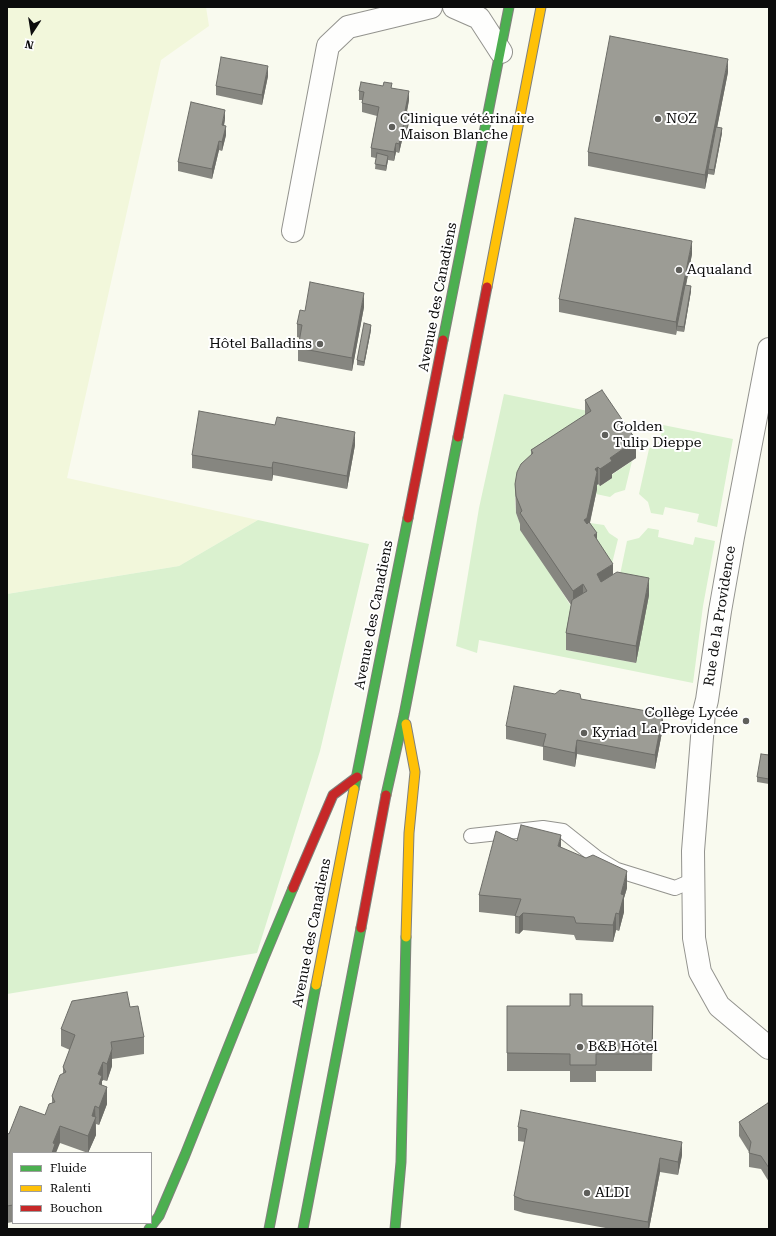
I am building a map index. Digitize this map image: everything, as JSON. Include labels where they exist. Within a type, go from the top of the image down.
[{"type":"main road","name":"Avenue des Canadiens","points":[[270,1227],[509,7]]},
{"type":"main road","points":[[303,1229],[390,775],[404,714],[541,7]]},
{"type":"main road","points":[[395,1229],[401,1162],[409,833],[415,772],[404,714]]},
{"type":"main road","points":[[149,1229],[159,1216],[185,1155],[263,960],[333,795],[357,777]]},
{"type":"street","points":[[293,231],[328,46],[348,27],[431,7]]},
{"type":"street","points":[[454,7],[479,18],[501,52]]},
{"type":"street","name":"Rue de la Providence","points":[[769,349],[720,611],[704,712],[693,851],[694,938],[700,972],[719,1006],[769,1048]]},
{"type":"lane","points":[[471,836],[543,828],[563,831],[597,858],[617,870],[675,888],[694,880]]},
{"type":"green space","points":[[7,7],[206,7],[209,26],[161,60],[67,478],[258,520],[179,566],[7,594]]},
{"type":"green space","points":[[504,394],[593,412],[517,489],[515,501],[516,513],[522,528],[572,608],[566,650],[636,663],[617,589],[627,541],[639,538],[648,528],[659,530],[658,537],[693,545],[695,537],[715,541],[703,606],[693,683],[479,640],[477,653],[456,646],[479,508]]},
{"type":"green space","points":[[663,425],[733,439],[717,527],[697,522],[699,514],[665,507],[663,515],[651,513],[648,502],[639,494],[649,449],[660,441]]},
{"type":"green space","points":[[632,461],[625,490],[615,493],[610,497],[596,494],[597,489],[595,486],[598,484],[600,486],[612,478],[610,476]]},
{"type":"green space","points":[[258,520],[369,544],[320,751],[257,953],[7,994],[7,594],[179,566]]},
{"type":"green space","points":[[590,523],[604,525],[609,533],[618,539],[609,576]]},
{"type":"building","name":"NOZ","points":[[610,36],[728,59],[705,175],[588,152]]},
{"type":"building","points":[[221,57],[268,66],[262,95],[216,86]]},
{"type":"building","name":"Clinique vétérinaire Maison Blanche","points":[[361,82],[383,86],[384,82],[392,83],[391,88],[409,91],[405,111],[409,112],[407,124],[404,123],[399,144],[396,143],[394,152],[371,148],[379,107],[362,103],[364,92],[359,91]]},
{"type":"building","points":[[191,102],[225,110],[222,125],[226,126],[222,142],[219,141],[212,169],[178,162]]},
{"type":"building","points":[[716,127],[722,128],[714,170],[708,169]]},
{"type":"building","points":[[377,153],[388,156],[386,166],[375,164]]},
{"type":"building","points":[[575,218],[692,241],[676,322],[559,299]]},
{"type":"building","points":[[310,282],[364,293],[352,358],[298,348],[302,325],[297,324],[300,310],[305,311]]},
{"type":"building","points":[[685,285],[691,286],[684,327],[677,326]]},
{"type":"building","points":[[364,323],[371,325],[364,362],[357,360]]},
{"type":"building","points":[[602,390],[636,440],[610,458],[612,461],[600,469],[598,467],[595,469],[597,472],[587,518],[584,520],[587,524],[589,522],[597,533],[594,535],[613,564],[597,574],[601,582],[617,572],[649,578],[636,646],[566,633],[572,600],[587,591],[583,584],[573,591],[520,513],[522,511],[516,496],[515,484],[517,472],[521,464],[533,453],[531,450],[591,411],[585,400]]},
{"type":"building","points":[[199,411],[275,425],[277,417],[355,432],[347,476],[273,462],[272,468],[192,455]]},
{"type":"building","name":"Kyriad","points":[[514,686],[555,694],[560,690],[580,694],[581,699],[663,714],[655,755],[577,740],[575,753],[543,746],[546,734],[506,726]]},
{"type":"building","points":[[761,754],[769,755],[769,779],[757,777]]},
{"type":"building","points":[[521,825],[561,835],[558,846],[586,858],[593,855],[627,871],[621,894],[624,895],[619,914],[616,913],[613,925],[576,923],[574,917],[523,913],[519,917],[515,916],[521,899],[479,895],[496,831],[517,841]]},
{"type":"building","points":[[127,992],[130,1007],[138,1006],[144,1037],[111,1042],[112,1049],[107,1064],[103,1062],[98,1074],[102,1076],[99,1084],[107,1087],[99,1108],[95,1106],[92,1116],[96,1117],[88,1136],[60,1126],[53,1143],[55,1144],[52,1152],[12,1152],[12,1205],[7,1206],[7,1133],[9,1134],[20,1106],[45,1115],[49,1104],[55,1102],[52,1096],[60,1075],[66,1072],[63,1067],[75,1035],[61,1029],[72,1001]]},
{"type":"building","name":"B&B Hôtel","points":[[570,994],[582,994],[582,1006],[653,1006],[652,1054],[596,1054],[596,1065],[570,1065],[570,1054],[507,1053],[507,1006],[570,1006]]},
{"type":"building","points":[[768,1103],[769,1168],[761,1156],[749,1153],[751,1142],[739,1122]]},
{"type":"building","name":"ALDI","points":[[521,1110],[682,1142],[678,1162],[660,1158],[648,1222],[524,1200],[514,1196],[527,1129],[518,1127]]},
{"type":"traffic: fast","points":[[443,340],[509,7]]},
{"type":"traffic: fast","points":[[386,795],[404,715],[458,437]]},
{"type":"traffic: fast","points":[[354,789],[408,518]]},
{"type":"traffic: fast","points":[[149,1229],[159,1216],[185,1155],[293,888]]},
{"type":"traffic: fast","points":[[303,1229],[361,928]]},
{"type":"traffic: fast","points":[[395,1229],[401,1162],[406,937]]},
{"type":"traffic: fast","points":[[269,1229],[316,985]]},
{"type":"traffic: slow","points":[[487,287],[541,7]]},
{"type":"traffic: slow","points":[[406,724],[415,772],[409,833],[406,937]]},
{"type":"traffic: slow","points":[[316,985],[354,789]]},
{"type":"traffic: jam","points":[[458,437],[487,287]]},
{"type":"traffic: jam","points":[[408,518],[443,340]]},
{"type":"traffic: jam","points":[[293,888],[333,795],[357,777]]},
{"type":"traffic: jam","points":[[361,928],[386,795]]},
{"type":"place","name":"NOZ","points":[[658,119]]},
{"type":"place","name":"Clinique vétérinaire Maison Blanche","points":[[392,127]]},
{"type":"place","name":"Aqualand","points":[[679,270]]},
{"type":"place","name":"Hôtel Balladins","points":[[320,344]]},
{"type":"place","name":"Golden Tulip Dieppe","points":[[605,435]]},
{"type":"place","name":"Collège Lycée La Providence","points":[[746,721]]},
{"type":"place","name":"Kyriad","points":[[584,733]]},
{"type":"place","name":"B&B Hôtel","points":[[580,1047]]},
{"type":"place","name":"ALDI","points":[[587,1193]]}]
